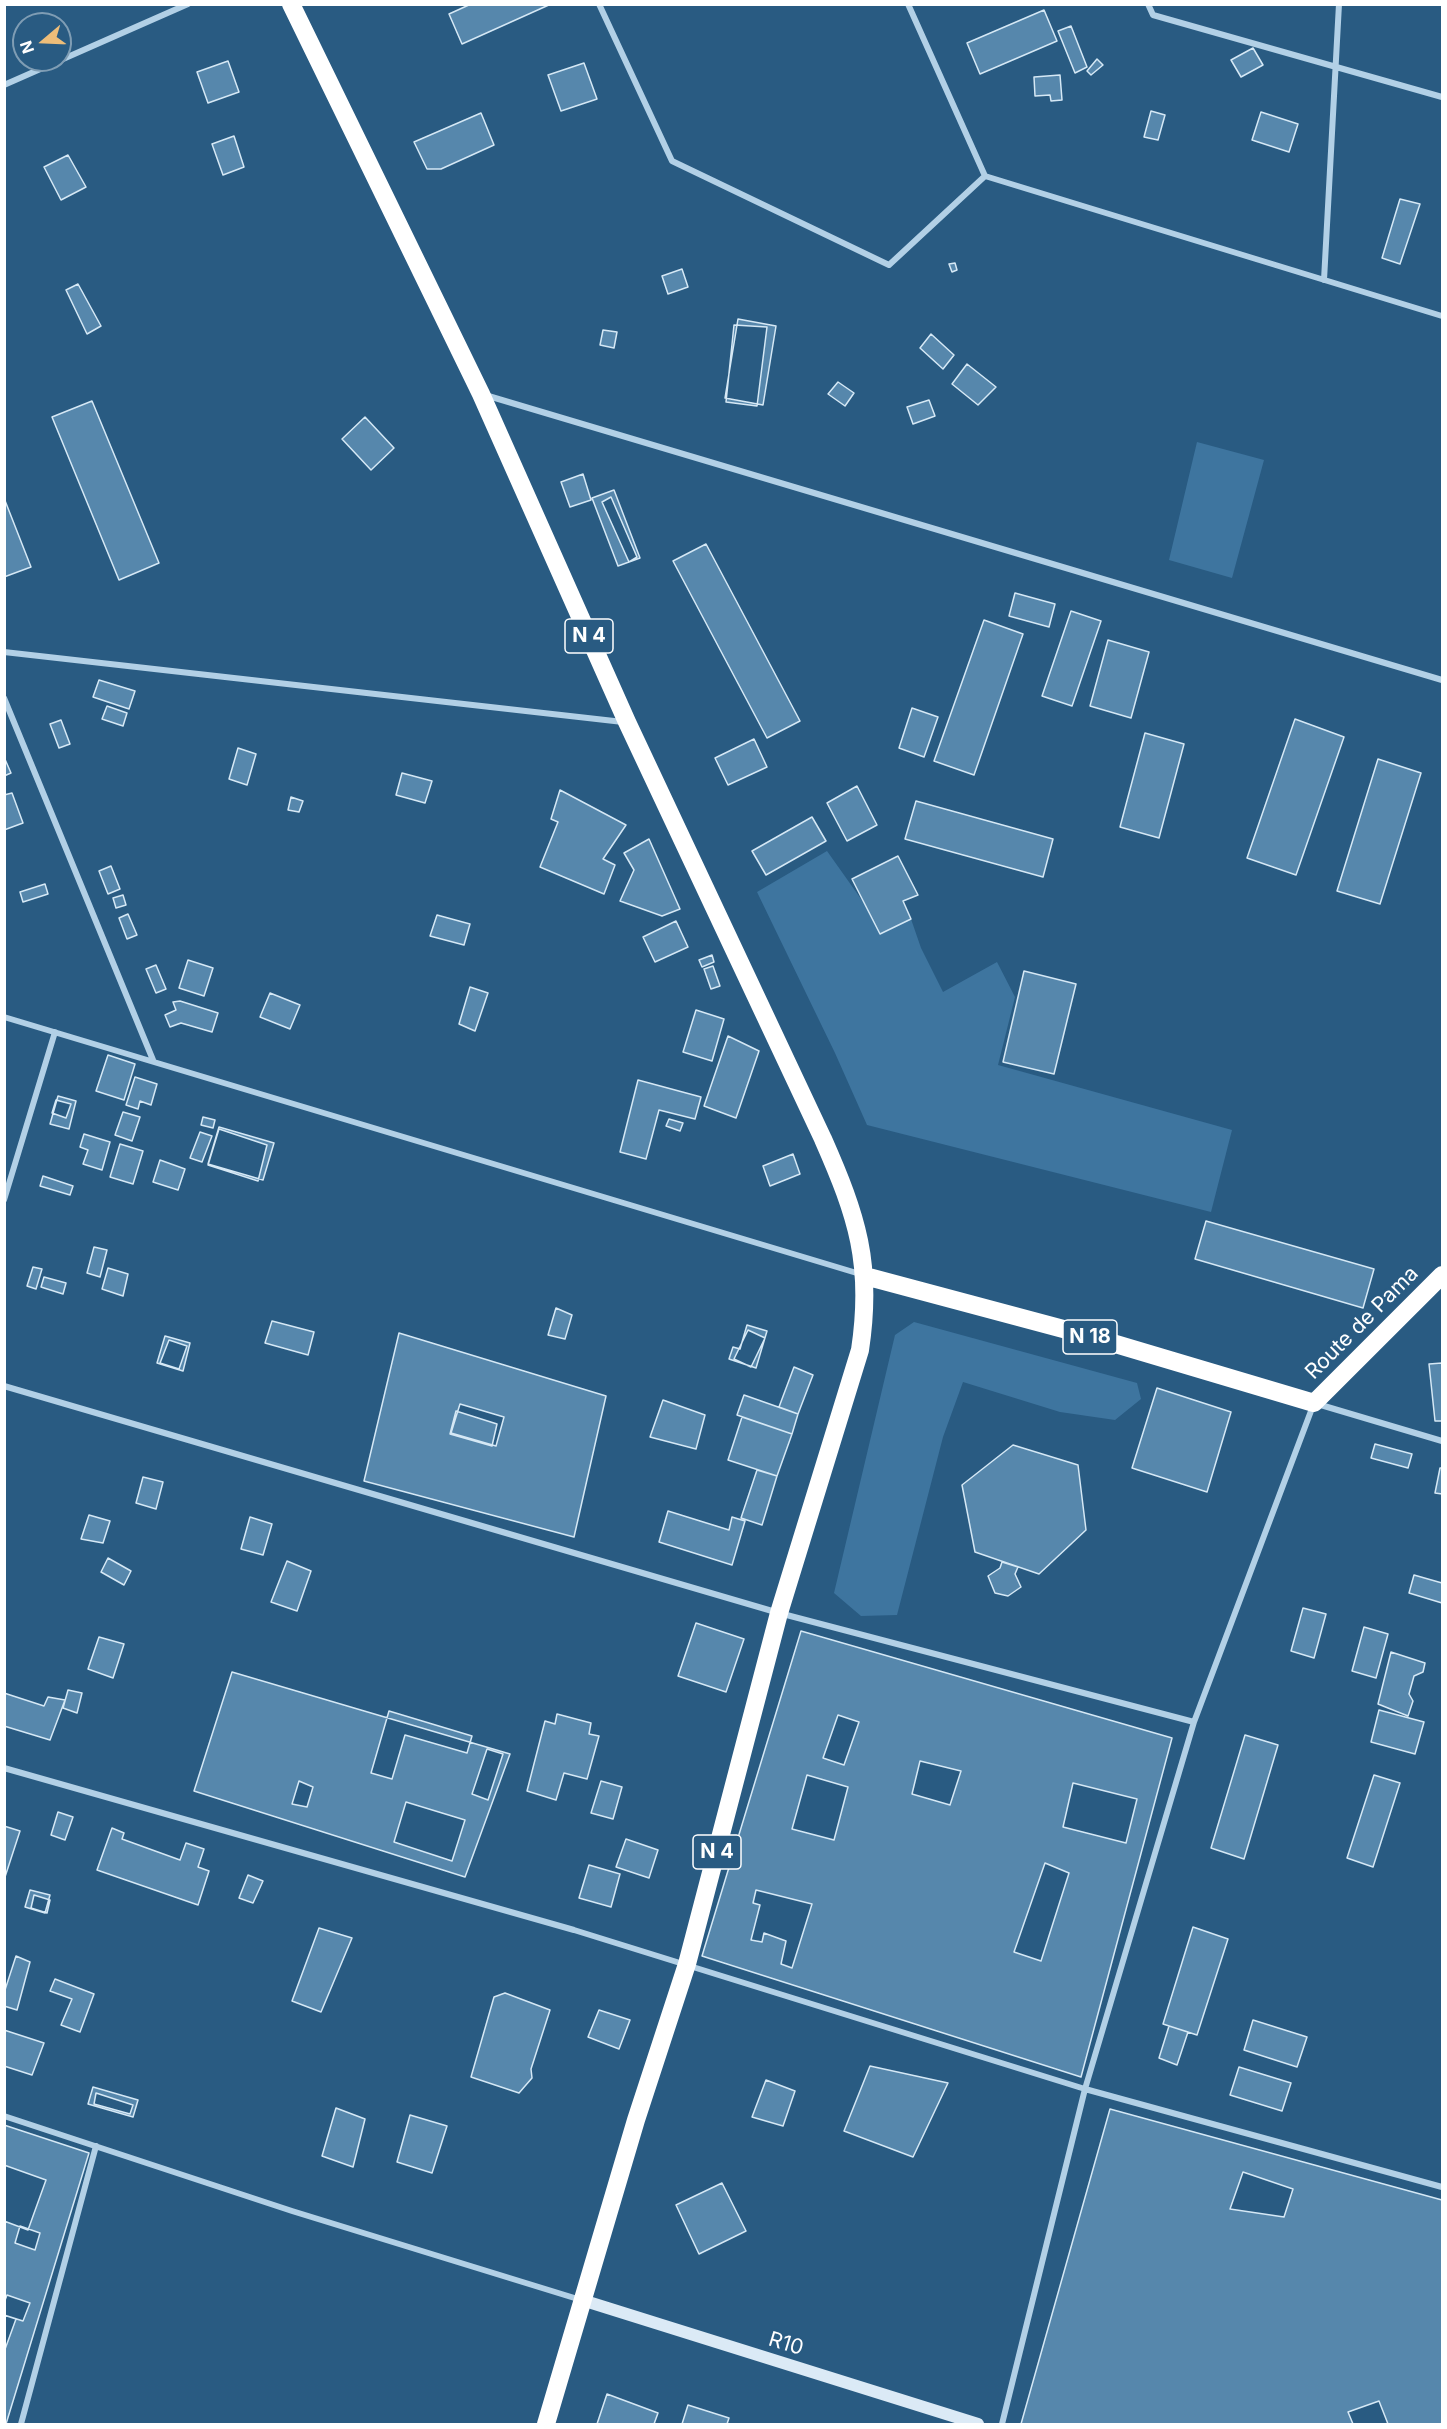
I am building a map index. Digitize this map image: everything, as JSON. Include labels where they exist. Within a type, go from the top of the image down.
[{"type":"highway","name":"N 4","points":[[291,4],[481,394],[627,722],[846,1190],[860,1235],[865,1276],[865,1315],[860,1350],[779,1613],[687,1964],[582,2300],[546,2424]]},
{"type":"highway","name":"Route de Pama","points":[[1314,1403],[1443,1275]]},
{"type":"highway","name":"N 18","points":[[865,1276],[1082,1334],[1314,1403]]},
{"type":"main road","name":"R10","points":[[582,2300],[978,2424]]},
{"type":"street","points":[[6,82],[188,4]]},
{"type":"street","points":[[598,4],[672,161],[889,265],[986,176]]},
{"type":"street","points":[[908,4],[986,176],[1443,316]]},
{"type":"street","points":[[1148,4],[1153,15],[1442,96]]},
{"type":"street","points":[[1324,280],[1339,4]]},
{"type":"street","points":[[481,394],[1443,680]]},
{"type":"street","points":[[4,652],[627,722]]},
{"type":"street","points":[[4,698],[153,1060]]},
{"type":"street","points":[[4,1017],[865,1276]]},
{"type":"street","points":[[4,1200],[55,1032]]},
{"type":"street","points":[[4,1386],[779,1613],[1194,1722]]},
{"type":"street","points":[[1002,2424],[1085,2089],[1194,1722],[1314,1403],[1443,1441]]},
{"type":"street","points":[[4,1768],[687,1964],[1085,2089],[1443,2187]]},
{"type":"street","points":[[4,2116],[292,2211],[582,2300]]},
{"type":"street","points":[[21,2424],[96,2146]]},
{"type":"shaded area","points":[[1197,442],[1264,460],[1232,578],[1169,560]]},
{"type":"shaded area","points":[[827,851],[866,906],[880,934],[911,919],[921,948],[943,992],[997,962],[1015,997],[998,1065],[1232,1130],[1211,1212],[867,1125],[835,1053],[757,892]]},
{"type":"shaded area","points":[[914,1322],[1137,1383],[1141,1399],[1115,1420],[1060,1412],[963,1382],[943,1437],[897,1615],[861,1616],[834,1593],[895,1335]]},
{"type":"building","points":[[471,4],[551,4],[462,44],[449,14]]},
{"type":"building","points":[[1044,10],[1057,41],[980,74],[967,43]]},
{"type":"building","points":[[1071,26],[1087,67],[1075,73],[1058,31]]},
{"type":"building","points":[[1253,48],[1263,65],[1241,77],[1231,60]]},
{"type":"building","points":[[1097,59],[1103,65],[1091,75],[1087,71]]},
{"type":"building","points":[[228,61],[239,92],[208,103],[197,72]]},
{"type":"building","points":[[584,63],[597,99],[561,111],[548,75]]},
{"type":"building","points":[[1060,75],[1062,100],[1051,101],[1050,95],[1035,96],[1034,77]]},
{"type":"building","points":[[1151,111],[1165,115],[1158,140],[1144,137]]},
{"type":"building","points":[[1261,112],[1298,124],[1289,152],[1252,140]]},
{"type":"building","points":[[481,113],[494,145],[441,169],[427,169],[414,142]]},
{"type":"building","points":[[234,136],[244,167],[223,175],[212,144]]},
{"type":"building","points":[[68,155],[86,187],[61,200],[44,167]]},
{"type":"building","points":[[1400,199],[1420,204],[1400,264],[1382,258]]},
{"type":"building","points":[[955,263],[957,270],[952,272],[949,264]]},
{"type":"building","points":[[682,269],[688,287],[668,294],[662,276]]},
{"type":"building","points":[[78,284],[101,326],[87,334],[66,290]]},
{"type":"building","points":[[738,319],[776,326],[763,405],[725,398]]},
{"type":"building","points":[[734,325],[767,327],[757,406],[726,402]]},
{"type":"building","points":[[603,330],[617,332],[614,348],[600,345]]},
{"type":"building","points":[[931,334],[954,355],[943,369],[920,348]]},
{"type":"building","points":[[967,364],[996,387],[978,405],[952,384]]},
{"type":"building","points":[[838,382],[854,393],[845,406],[828,394]]},
{"type":"building","points":[[929,400],[935,416],[913,424],[907,407]]},
{"type":"building","points":[[92,401],[159,563],[119,580],[52,417]]},
{"type":"building","points":[[365,417],[394,448],[371,470],[342,439]]},
{"type":"building","points":[[583,474],[591,500],[570,507],[561,482]]},
{"type":"building","points":[[614,490],[640,558],[618,566],[592,498]]},
{"type":"building","points":[[611,497],[637,557],[629,562],[602,502]]},
{"type":"building","points":[[4,498],[31,567],[4,577]]},
{"type":"building","points":[[706,544],[800,721],[767,738],[673,561]]},
{"type":"building","points":[[1015,593],[1055,604],[1049,627],[1009,616]]},
{"type":"building","points":[[1071,611],[1101,621],[1072,706],[1042,696]]},
{"type":"building","points":[[984,620],[1023,634],[974,775],[934,761]]},
{"type":"building","points":[[1108,640],[1149,652],[1131,718],[1090,706]]},
{"type":"building","points":[[99,680],[135,691],[129,709],[93,697]]},
{"type":"building","points":[[107,706],[127,713],[123,726],[102,719]]},
{"type":"building","points":[[912,708],[938,717],[924,757],[899,748]]},
{"type":"building","points":[[1295,719],[1344,737],[1296,875],[1247,858]]},
{"type":"building","points":[[61,720],[70,744],[59,748],[50,724]]},
{"type":"building","points":[[1145,733],[1184,744],[1159,838],[1120,827]]},
{"type":"building","points":[[754,739],[767,767],[728,785],[715,758]]},
{"type":"building","points":[[238,748],[256,754],[247,785],[229,779]]},
{"type":"building","points":[[4,757],[11,773],[4,776]]},
{"type":"building","points":[[1378,759],[1421,773],[1380,904],[1337,891]]},
{"type":"building","points":[[402,773],[432,781],[425,803],[396,795]]},
{"type":"building","points":[[857,786],[877,825],[847,841],[827,803]]},
{"type":"building","points":[[560,790],[626,825],[603,859],[615,865],[604,894],[540,867],[558,822],[551,819]]},
{"type":"building","points":[[12,793],[23,823],[4,830],[4,795]]},
{"type":"building","points":[[291,797],[303,801],[299,812],[288,810]]},
{"type":"building","points":[[916,801],[1053,839],[1043,877],[905,839]]},
{"type":"building","points":[[812,817],[826,841],[766,875],[752,851]]},
{"type":"building","points":[[649,839],[680,909],[662,916],[620,901],[634,870],[624,853]]},
{"type":"building","points":[[898,856],[918,895],[903,901],[911,919],[880,934],[852,879]]},
{"type":"building","points":[[111,866],[120,889],[108,894],[99,871]]},
{"type":"building","points":[[45,884],[48,894],[23,902],[20,892]]},
{"type":"building","points":[[123,895],[126,905],[116,908],[113,898]]},
{"type":"building","points":[[128,914],[137,935],[127,939],[119,918]]},
{"type":"building","points":[[437,915],[470,924],[464,945],[430,936]]},
{"type":"building","points":[[676,921],[688,947],[655,962],[643,937]]},
{"type":"building","points":[[712,955],[714,962],[702,967],[699,960]]},
{"type":"building","points":[[188,960],[213,968],[204,996],[179,988]]},
{"type":"building","points":[[156,965],[166,989],[156,993],[146,969]]},
{"type":"building","points":[[713,966],[720,986],[711,989],[704,969]]},
{"type":"building","points":[[1024,971],[1076,984],[1054,1074],[1003,1062]]},
{"type":"building","points":[[470,987],[488,993],[475,1031],[459,1024]]},
{"type":"building","points":[[270,993],[300,1005],[290,1029],[260,1017]]},
{"type":"building","points":[[180,1001],[218,1013],[212,1032],[181,1023],[170,1027],[165,1015],[176,1010],[173,1002]]},
{"type":"building","points":[[696,1010],[724,1019],[712,1061],[683,1052]]},
{"type":"building","points":[[728,1036],[759,1051],[736,1118],[704,1106]]},
{"type":"building","points":[[108,1055],[135,1064],[124,1100],[96,1091]]},
{"type":"building","points":[[135,1077],[157,1084],[151,1105],[140,1101],[138,1109],[126,1105]]},
{"type":"building","points":[[638,1080],[701,1097],[695,1119],[659,1110],[646,1159],[620,1152]]},
{"type":"building","points":[[58,1096],[76,1101],[69,1129],[50,1124]]},
{"type":"building","points":[[56,1100],[71,1104],[66,1118],[52,1113]]},
{"type":"building","points":[[123,1112],[140,1117],[132,1141],[115,1135]]},
{"type":"building","points":[[203,1117],[215,1120],[213,1128],[201,1125]]},
{"type":"building","points":[[669,1119],[683,1123],[680,1131],[666,1126]]},
{"type":"building","points":[[219,1127],[274,1143],[263,1180],[208,1164]]},
{"type":"building","points":[[219,1129],[267,1145],[258,1181],[208,1165]]},
{"type":"building","points":[[200,1132],[212,1136],[202,1162],[190,1158]]},
{"type":"building","points":[[84,1134],[110,1142],[102,1170],[83,1164],[88,1150],[80,1147]]},
{"type":"building","points":[[120,1144],[143,1151],[133,1184],[110,1177]]},
{"type":"building","points":[[793,1154],[800,1174],[770,1186],[763,1166]]},
{"type":"building","points":[[160,1160],[185,1169],[178,1190],[153,1182]]},
{"type":"building","points":[[43,1176],[73,1186],[70,1195],[40,1186]]},
{"type":"building","points":[[1206,1221],[1374,1269],[1363,1308],[1195,1259]]},
{"type":"building","points":[[94,1247],[107,1250],[100,1277],[87,1273]]},
{"type":"building","points":[[33,1267],[42,1269],[36,1289],[27,1286]]},
{"type":"building","points":[[108,1268],[128,1274],[123,1296],[102,1289]]},
{"type":"building","points":[[44,1277],[66,1283],[63,1294],[41,1287]]},
{"type":"building","points":[[556,1308],[572,1315],[565,1339],[548,1335]]},
{"type":"building","points":[[272,1321],[314,1332],[308,1355],[265,1343]]},
{"type":"building","points":[[747,1325],[767,1331],[756,1368],[729,1359],[733,1347],[740,1349]]},
{"type":"building","points":[[748,1330],[765,1338],[751,1367],[734,1359]]},
{"type":"building","points":[[399,1333],[606,1396],[574,1537],[364,1481]]},
{"type":"building","points":[[165,1336],[190,1343],[183,1371],[157,1363]]},
{"type":"building","points":[[169,1340],[187,1346],[179,1369],[160,1363]]},
{"type":"building","points":[[1442,1363],[1442,1421],[1435,1421],[1429,1364]]},
{"type":"building","points":[[794,1367],[813,1375],[798,1414],[779,1407]]},
{"type":"building","points":[[1157,1388],[1231,1412],[1207,1492],[1132,1468]]},
{"type":"building","points":[[744,1395],[798,1414],[792,1434],[737,1415]]},
{"type":"building","points":[[663,1400],[705,1415],[696,1449],[650,1437]]},
{"type":"building","points":[[460,1404],[504,1417],[496,1446],[451,1433]]},
{"type":"building","points":[[456,1411],[497,1424],[492,1446],[450,1434]]},
{"type":"building","points":[[742,1417],[792,1434],[777,1476],[728,1460]]},
{"type":"building","points":[[1375,1444],[1412,1454],[1408,1468],[1371,1458]]},
{"type":"building","points":[[1013,1445],[1078,1465],[1086,1530],[1039,1574],[975,1552],[962,1485]]},
{"type":"building","points":[[1440,1468],[1442,1468],[1442,1494],[1435,1493]]},
{"type":"building","points":[[757,1470],[777,1476],[762,1525],[741,1518]]},
{"type":"building","points":[[143,1477],[163,1482],[156,1509],[136,1503]]},
{"type":"building","points":[[668,1511],[729,1530],[732,1517],[745,1521],[732,1565],[659,1542]]},
{"type":"building","points":[[89,1515],[110,1521],[103,1543],[81,1539]]},
{"type":"building","points":[[250,1517],[272,1524],[263,1555],[241,1549]]},
{"type":"building","points":[[108,1558],[131,1571],[124,1585],[101,1572]]},
{"type":"building","points":[[287,1561],[311,1571],[297,1611],[271,1602]]},
{"type":"building","points":[[1002,1562],[1018,1567],[1015,1574],[1021,1587],[1008,1596],[995,1593],[988,1576],[1000,1568]]},
{"type":"building","points":[[1414,1575],[1442,1583],[1442,1603],[1409,1593]]},
{"type":"building","points":[[1303,1608],[1326,1614],[1314,1658],[1291,1651]]},
{"type":"building","points":[[696,1623],[744,1639],[726,1692],[678,1676]]},
{"type":"building","points":[[1364,1627],[1388,1634],[1376,1678],[1352,1671]]},
{"type":"building","points":[[801,1631],[1172,1738],[1081,2077],[702,1956]]},
{"type":"building","points":[[99,1637],[124,1644],[113,1678],[88,1669]]},
{"type":"building","points":[[1391,1652],[1425,1663],[1423,1672],[1414,1676],[1409,1694],[1413,1701],[1408,1716],[1378,1704]]},
{"type":"building","points":[[232,1672],[510,1754],[465,1877],[194,1791]]},
{"type":"building","points":[[68,1690],[82,1693],[77,1713],[63,1708]]},
{"type":"building","points":[[4,1693],[44,1706],[48,1697],[65,1700],[50,1740],[4,1726]]},
{"type":"building","points":[[1379,1710],[1424,1722],[1415,1754],[1371,1742]]},
{"type":"building","points":[[389,1711],[472,1736],[467,1753],[405,1735],[392,1779],[371,1773]]},
{"type":"building","points":[[557,1714],[591,1723],[589,1734],[599,1736],[587,1779],[564,1773],[556,1800],[527,1791],[545,1721],[555,1724]]},
{"type":"building","points":[[838,1715],[859,1722],[844,1765],[823,1758]]},
{"type":"building","points":[[1245,1735],[1278,1745],[1244,1859],[1211,1848]]},
{"type":"building","points":[[487,1749],[503,1754],[488,1800],[472,1794]]},
{"type":"building","points":[[920,1761],[961,1771],[950,1805],[912,1794]]},
{"type":"building","points":[[807,1775],[848,1787],[834,1840],[792,1829]]},
{"type":"building","points":[[1374,1775],[1400,1783],[1373,1867],[1347,1858]]},
{"type":"building","points":[[299,1781],[313,1787],[307,1807],[292,1804]]},
{"type":"building","points":[[601,1781],[622,1787],[613,1819],[591,1813]]},
{"type":"building","points":[[1073,1783],[1137,1799],[1126,1843],[1063,1827]]},
{"type":"building","points":[[406,1802],[465,1820],[452,1861],[394,1842]]},
{"type":"building","points":[[58,1812],[73,1817],[65,1840],[51,1835]]},
{"type":"building","points":[[4,1826],[20,1831],[4,1880]]},
{"type":"building","points":[[112,1828],[124,1833],[122,1839],[180,1860],[186,1843],[204,1849],[198,1867],[209,1871],[198,1905],[97,1870]]},
{"type":"building","points":[[626,1839],[658,1850],[649,1878],[616,1867]]},
{"type":"building","points":[[1045,1863],[1069,1873],[1041,1961],[1014,1952]]},
{"type":"building","points":[[589,1865],[620,1874],[611,1907],[579,1898]]},
{"type":"building","points":[[248,1875],[263,1881],[253,1903],[239,1898]]},
{"type":"building","points":[[30,1890],[50,1895],[45,1913],[25,1907]]},
{"type":"building","points":[[756,1890],[812,1904],[792,1968],[781,1964],[786,1941],[764,1933],[762,1942],[751,1940],[760,1905],[753,1903]]},
{"type":"building","points":[[34,1895],[50,1900],[47,1913],[31,1908]]},
{"type":"building","points":[[1193,1927],[1228,1939],[1197,2035],[1163,2024]]},
{"type":"building","points":[[319,1928],[352,1938],[321,2012],[292,2001]]},
{"type":"building","points":[[16,1956],[30,1962],[17,2010],[4,2006],[4,1993]]},
{"type":"building","points":[[55,1979],[94,1994],[80,2032],[61,2025],[72,1999],[50,1991]]},
{"type":"building","points":[[505,1993],[550,2010],[531,2069],[532,2078],[519,2093],[471,2077],[494,1997]]},
{"type":"building","points":[[599,2010],[630,2020],[619,2049],[588,2037]]},
{"type":"building","points":[[1253,2020],[1307,2037],[1297,2067],[1244,2050]]},
{"type":"building","points":[[1169,2026],[1188,2032],[1177,2065],[1159,2058]]},
{"type":"building","points":[[4,2030],[44,2043],[32,2075],[4,2066]]},
{"type":"building","points":[[870,2066],[948,2083],[913,2157],[844,2131]]},
{"type":"building","points":[[1239,2067],[1291,2083],[1282,2111],[1230,2095]]},
{"type":"building","points":[[766,2080],[795,2091],[783,2126],[752,2117]]},
{"type":"building","points":[[93,2087],[138,2100],[133,2117],[88,2104]]},
{"type":"building","points":[[96,2093],[133,2105],[130,2114],[94,2104]]},
{"type":"building","points":[[336,2108],[365,2119],[353,2167],[322,2156]]},
{"type":"building","points":[[1110,2109],[1442,2200],[1442,2424],[1021,2424]]},
{"type":"building","points":[[410,2115],[447,2126],[432,2173],[397,2162]]},
{"type":"building","points":[[4,2125],[89,2153],[6,2424],[4,2424]]},
{"type":"building","points":[[4,2165],[46,2180],[28,2230],[4,2221]]},
{"type":"building","points":[[1243,2172],[1293,2189],[1284,2217],[1230,2209]]},
{"type":"building","points":[[722,2183],[746,2231],[699,2254],[676,2205]]},
{"type":"building","points":[[20,2226],[40,2233],[35,2250],[15,2243]]},
{"type":"building","points":[[7,2295],[30,2303],[23,2321],[4,2315]]},
{"type":"building","points":[[4,2315],[16,2319],[4,2352]]},
{"type":"building","points":[[607,2394],[658,2413],[654,2424],[597,2424]]},
{"type":"building","points":[[1379,2401],[1388,2424],[1353,2424],[1348,2412]]},
{"type":"building","points":[[688,2405],[729,2418],[727,2424],[682,2424]]}]
